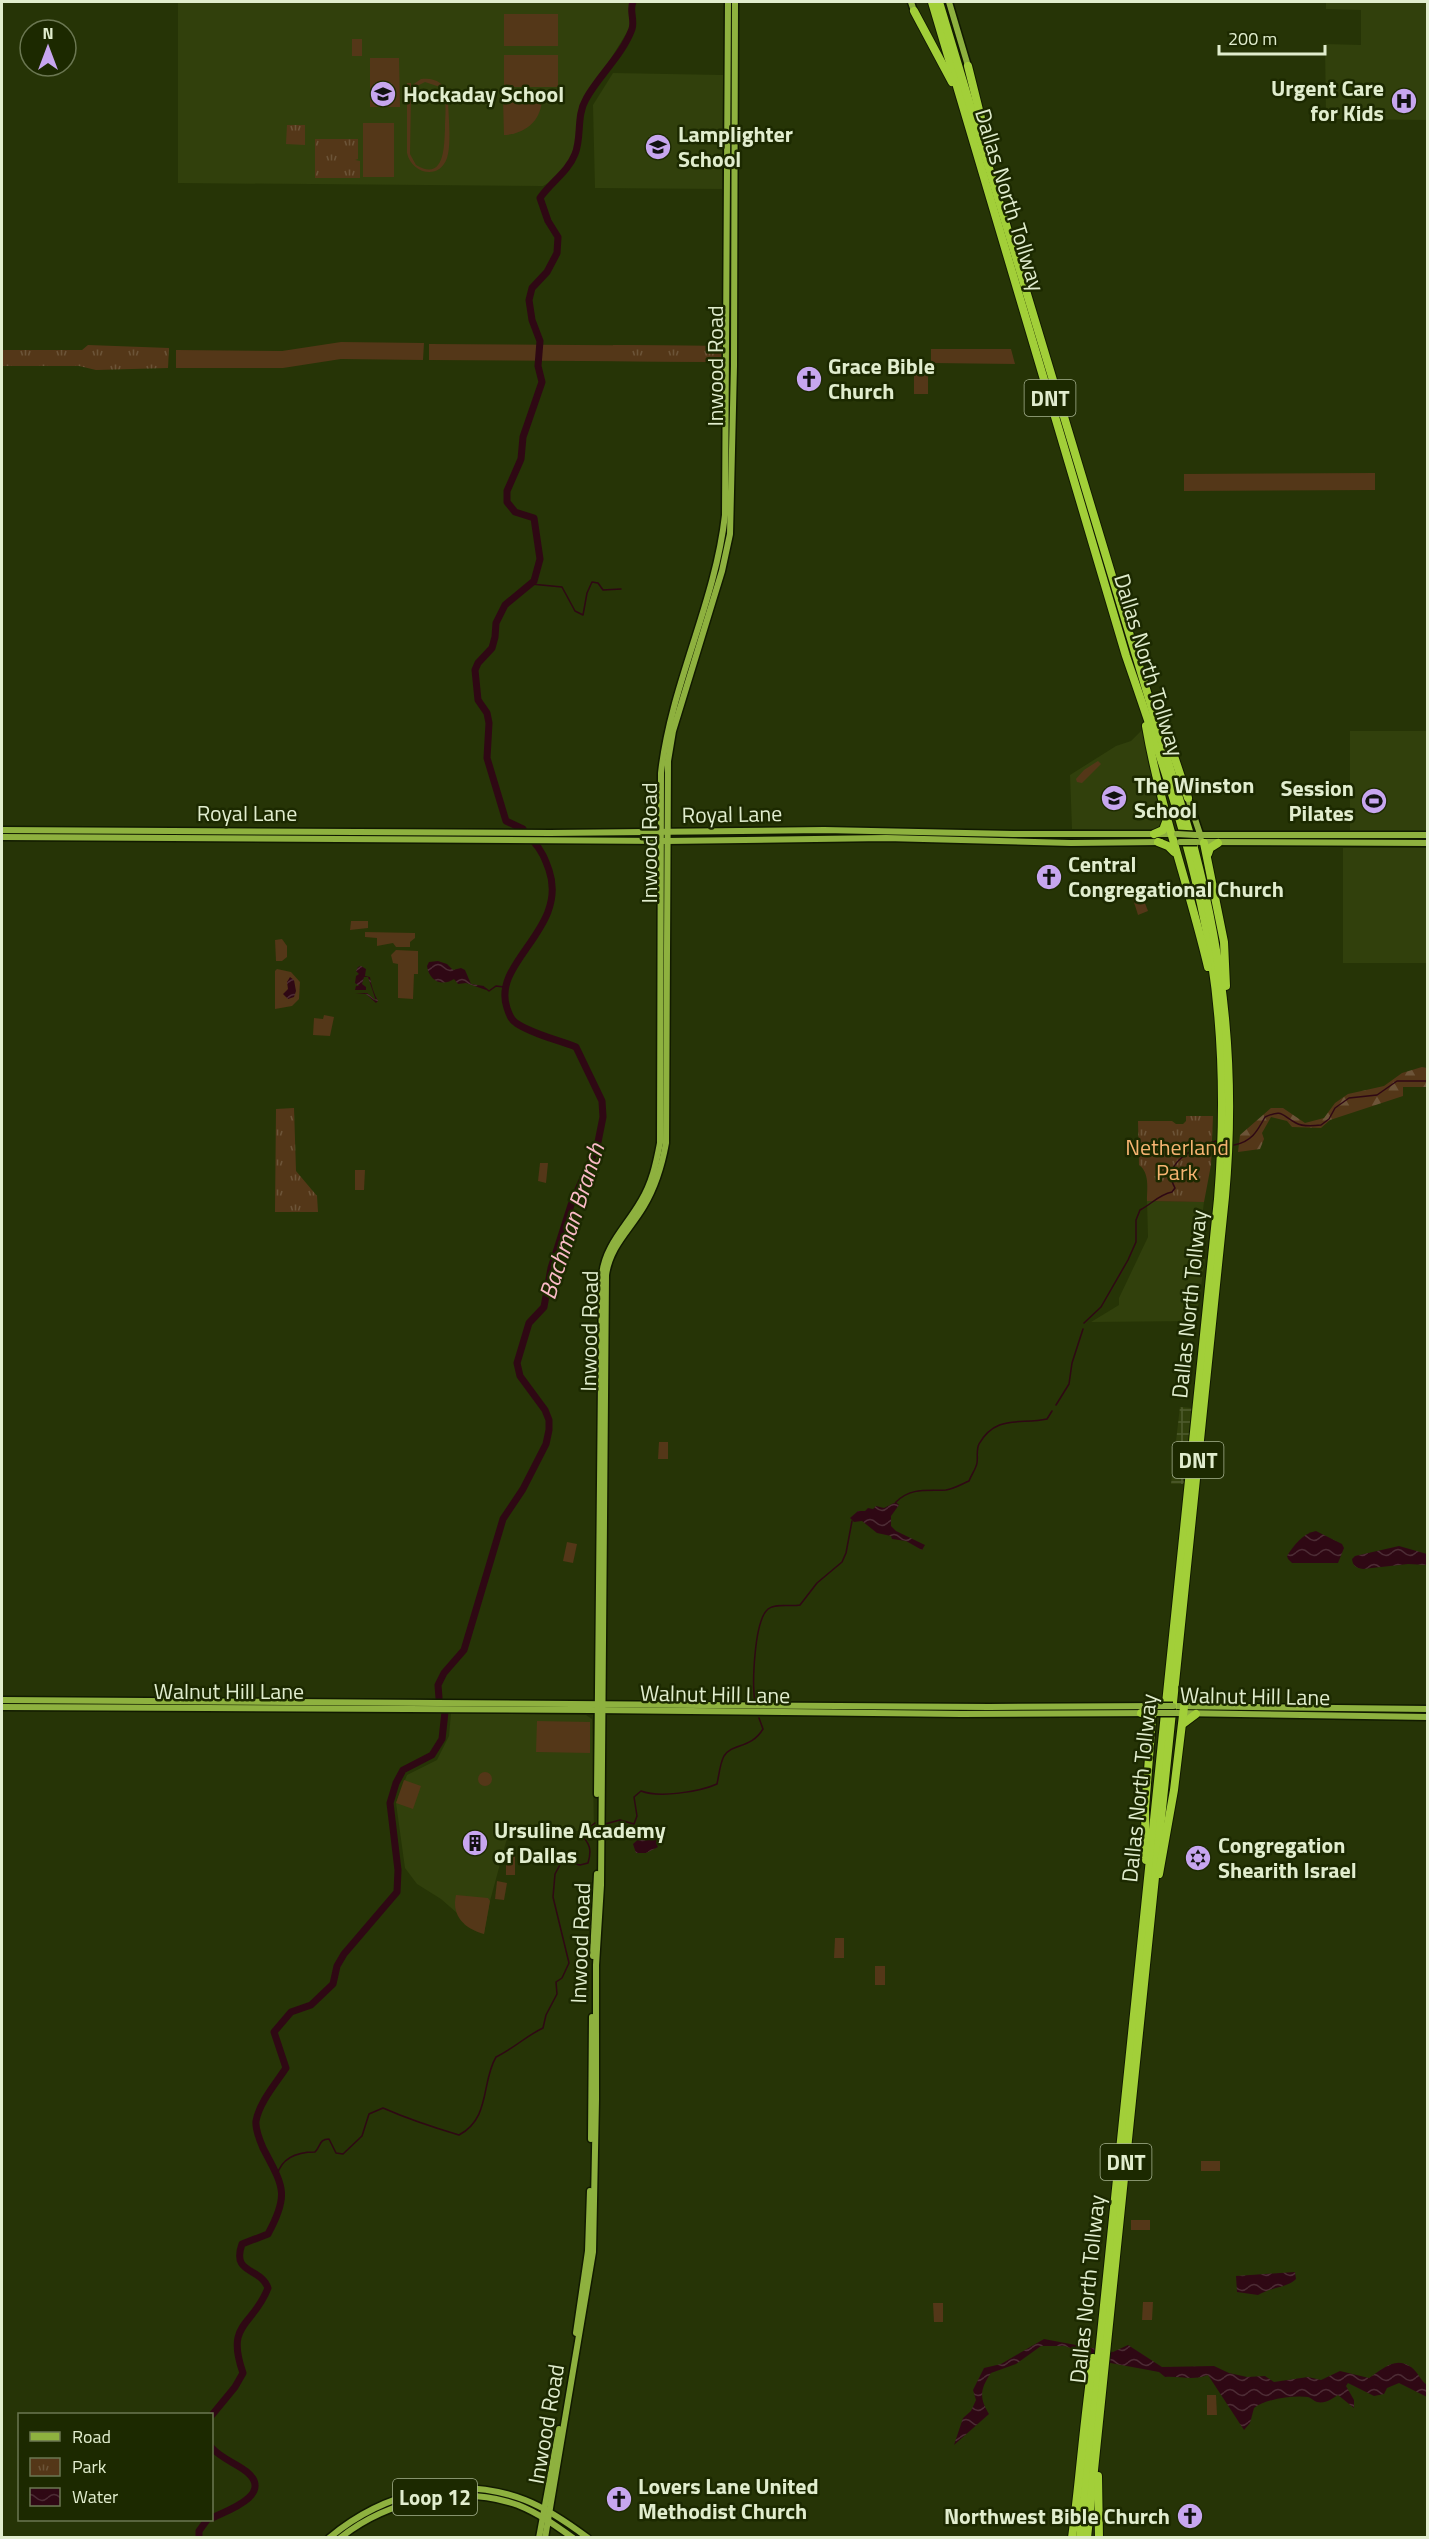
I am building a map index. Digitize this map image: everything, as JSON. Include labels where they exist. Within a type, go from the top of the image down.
[{"type":"highway","name":"Dallas North Tollway","points":[[932,2],[1119,633],[1146,703],[1206,895],[1227,1020],[1230,1093],[1227,1170],[1087,2538]]},
{"type":"highway","name":"Dallas North Tollway","points":[[939,2],[1146,703],[1195,877],[1209,947],[1223,1096],[1219,1182],[1080,2538]]},
{"type":"highway","points":[[914,11],[964,108]]},
{"type":"highway","points":[[968,66],[989,154],[990,170]]},
{"type":"highway","points":[[1146,703],[1169,741],[1188,798]]},
{"type":"highway","points":[[1146,703],[1152,764],[1166,820],[1175,838],[1176,854],[1215,994]]},
{"type":"highway","points":[[1154,834],[1163,830],[1166,820]]},
{"type":"highway","points":[[1158,842],[1168,846],[1176,854]]},
{"type":"highway","points":[[1200,842],[1208,855],[1224,942],[1227,1020]]},
{"type":"highway","points":[[1208,855],[1210,848],[1218,843]]},
{"type":"highway","points":[[1147,1888],[1145,1819],[1152,1726],[1156,1709]]},
{"type":"highway","points":[[1152,1899],[1164,1852],[1182,1727],[1180,1710]]},
{"type":"highway","points":[[1141,1713],[1150,1718],[1152,1726]]},
{"type":"highway","points":[[1182,1727],[1188,1718],[1196,1714]]},
{"type":"highway","points":[[1072,2538],[1081,2436],[1102,2312]]},
{"type":"highway","points":[[1097,2444],[1099,2538]]},
{"type":"main road","name":"Inwood Road","points":[[728,2],[731,166]]},
{"type":"main road","name":"Inwood Road","points":[[539,2538],[547,2510],[581,2314],[588,2252],[592,2176],[594,1965],[599,1850],[604,1275],[613,1249],[639,1214],[663,1160],[666,1138],[661,773],[669,724],[716,570],[725,515],[735,2]]},
{"type":"main road","points":[[911,2],[914,11]]},
{"type":"main road","points":[[949,2],[968,66]]},
{"type":"main road","points":[[1188,798],[1200,842]]},
{"type":"main road","name":"Royal Lane","points":[[2,830],[42,833],[596,837],[1154,834],[1218,843],[1295,843],[1380,836],[1428,835]]},
{"type":"main road","name":"Royal Lane","points":[[2,837],[42,833]]},
{"type":"main road","points":[[1071,835],[1071,843]]},
{"type":"main road","points":[[1113,835],[1113,843]]},
{"type":"main road","name":"Royal Lane","points":[[961,836],[1071,843],[1158,842],[1197,835],[1294,836],[1380,843],[1428,843]]},
{"type":"main road","points":[[1399,835],[1399,843]]},
{"type":"main road","points":[[1294,836],[1295,843]]},
{"type":"main road","points":[[1380,836],[1380,843]]},
{"type":"main road","name":"Walnut Hill Lane","points":[[2,1700],[27,1703],[215,1705],[1156,1709],[1428,1717]]},
{"type":"main road","name":"Walnut Hill Lane","points":[[215,1705],[233,1701],[534,1706]]},
{"type":"main road","name":"Walnut Hill Lane","points":[[2,1707],[27,1703]]},
{"type":"main road","name":"Walnut Hill Lane","points":[[600,1706],[961,1714],[1141,1713],[1156,1709]]},
{"type":"main road","name":"Walnut Hill Lane","points":[[1180,1710],[1196,1714],[1233,1711],[1428,1709]]},
{"type":"main road","name":"Loop 12","points":[[329,2538],[359,2516],[383,2503],[406,2495],[439,2489],[490,2490],[524,2499],[547,2510],[588,2538]]},
{"type":"main road","name":"Loop 12","points":[[340,2538],[363,2521],[411,2502],[440,2497],[466,2496],[516,2505],[545,2518],[573,2538]]},
{"type":"main road","name":"Inwood Road","points":[[545,2518],[545,2538]]},
{"type":"shaded area","name":"Hockaday School","points":[[178,2],[636,2],[629,29],[581,107],[573,157],[557,178],[543,186],[178,183]]},
{"type":"shaded area","points":[[1326,2],[1427,2],[1427,120],[1326,119],[1325,44],[1361,45],[1361,10],[1326,9]]},
{"type":"shaded area","name":"Lamplighter School","points":[[613,73],[723,75],[722,189],[595,188],[593,105]]},
{"type":"shaded area","name":"The Winston School","points":[[1142,730],[1162,821],[1160,826],[1153,831],[1072,829],[1070,775],[1116,746],[1131,741]]},
{"type":"shaded area","points":[[1350,731],[1427,731],[1427,831],[1350,831]]},
{"type":"shaded area","points":[[1343,848],[1427,848],[1427,963],[1343,963]]},
{"type":"shaded area","points":[[1147,1201],[1204,1202],[1197,1258],[1205,1259],[1196,1321],[1091,1322],[1119,1305],[1119,1298],[1148,1237]]},
{"type":"shaded area","points":[[1180,1407],[1192,1408],[1185,1484],[1171,1484]]},
{"type":"shaded area","points":[[451,1713],[586,1715],[592,1719],[594,1831],[509,1831],[490,1901],[484,1934],[465,1925],[457,1913],[441,1899],[417,1884],[405,1868],[396,1803],[407,1775],[437,1760],[449,1736]]},
{"type":"green space","points":[[504,14],[558,14],[558,46],[504,46]]},
{"type":"green space","points":[[352,39],[362,39],[362,56],[352,56]]},
{"type":"green space","points":[[504,55],[558,55],[558,87],[504,87]]},
{"type":"green space","points":[[370,58],[399,58],[400,107],[370,107]]},
{"type":"green space","points":[[421,79],[435,80],[442,85],[448,97],[450,137],[447,158],[438,170],[432,172],[419,169],[410,160],[407,153],[407,83],[411,83],[411,86]],"holes":[[[425,82],[440,87],[443,91],[445,107],[443,152],[438,166],[426,169],[416,165],[410,154],[411,97],[417,86]]]},
{"type":"green space","points":[[542,95],[540,111],[532,124],[520,132],[504,135],[503,98]]},
{"type":"green space","points":[[363,123],[394,123],[394,177],[363,177]]},
{"type":"green space","points":[[287,125],[305,125],[305,145],[286,144]]},
{"type":"green space","points":[[315,139],[358,139],[358,159],[355,160],[360,161],[360,178],[315,178]]},
{"type":"green space","points":[[341,342],[424,343],[423,360],[341,359],[283,368],[176,368],[176,350],[282,351]]},
{"type":"green space","points":[[429,344],[723,346],[723,362],[429,360]]},
{"type":"green space","points":[[88,345],[169,348],[168,368],[96,370],[79,366],[2,366],[2,350],[82,350]]},
{"type":"green space","points":[[613,345],[723,346],[723,362],[611,361]]},
{"type":"green space","points":[[931,349],[1011,349],[1015,364],[931,363]]},
{"type":"green space","points":[[914,368],[928,369],[928,394],[914,394]]},
{"type":"green space","points":[[1375,473],[1375,490],[1184,491],[1184,474]]},
{"type":"green space","points":[[1098,761],[1101,764],[1082,783],[1077,782],[1076,779],[1084,770]]},
{"type":"green space","points":[[1141,893],[1148,911],[1138,915],[1132,896]]},
{"type":"green space","points":[[351,921],[368,921],[368,928],[350,930]]},
{"type":"green space","points":[[365,932],[415,933],[415,938],[410,942],[410,947],[396,947],[393,943],[377,946],[377,938],[365,937]]},
{"type":"green space","points":[[282,939],[287,946],[287,957],[282,961],[276,961],[275,940]]},
{"type":"green space","points":[[396,950],[418,951],[418,974],[414,974],[413,999],[398,998],[398,964],[393,963],[391,955]]},
{"type":"green space","points":[[277,969],[291,972],[300,982],[299,999],[292,1006],[275,1009],[275,971]]},
{"type":"green space","points":[[324,1015],[334,1017],[330,1036],[313,1035],[314,1018],[323,1019]]},
{"type":"green space","points":[[1422,1067],[1427,1068],[1427,1087],[1403,1087],[1403,1096],[1330,1120],[1321,1128],[1292,1127],[1287,1121],[1271,1117],[1262,1133],[1264,1139],[1260,1149],[1238,1152],[1240,1135],[1271,1108],[1283,1108],[1305,1123],[1324,1118],[1335,1103],[1348,1094],[1384,1086],[1402,1073]]},
{"type":"green space","points":[[294,1108],[296,1171],[317,1196],[318,1212],[275,1212],[276,1109]]},
{"type":"green space","name":"Netherland Park","points":[[1186,1116],[1213,1116],[1211,1165],[1204,1202],[1147,1201],[1145,1172],[1139,1165],[1138,1121],[1172,1121],[1176,1124],[1183,1124]]},
{"type":"green space","points":[[540,1163],[548,1163],[546,1183],[538,1181]]},
{"type":"green space","points":[[355,1170],[365,1170],[364,1190],[355,1190]]},
{"type":"green space","points":[[659,1442],[668,1442],[668,1459],[658,1459]]},
{"type":"green space","points":[[567,1542],[577,1544],[573,1563],[563,1561]]},
{"type":"green space","points":[[537,1721],[590,1722],[590,1753],[536,1752]]},
{"type":"green space","points":[[482,1772],[488,1772],[492,1779],[488,1786],[482,1786],[478,1782],[478,1776]]},
{"type":"green space","points":[[404,1780],[421,1786],[413,1809],[396,1803]]},
{"type":"green space","points":[[506,1855],[515,1856],[515,1875],[506,1875]]},
{"type":"green space","points":[[497,1881],[507,1883],[504,1900],[495,1899]]},
{"type":"green space","points":[[456,1895],[488,1898],[490,1901],[484,1934],[471,1929],[461,1920],[456,1909]]},
{"type":"green space","points":[[835,1938],[844,1938],[844,1958],[834,1958]]},
{"type":"green space","points":[[875,1966],[885,1966],[885,1985],[875,1985]]},
{"type":"green space","points":[[1201,2161],[1220,2161],[1220,2171],[1201,2171]]},
{"type":"green space","points":[[1131,2220],[1150,2220],[1150,2230],[1131,2230]]},
{"type":"green space","points":[[1143,2302],[1153,2302],[1152,2320],[1142,2320]]},
{"type":"green space","points":[[933,2303],[943,2303],[943,2322],[934,2322]]},
{"type":"green space","points":[[1207,2395],[1216,2395],[1217,2415],[1207,2415]]},
{"type":"water","points":[[438,961],[447,964],[453,970],[461,968],[465,970],[471,984],[484,986],[486,990],[466,983],[458,984],[454,979],[441,982],[433,979],[427,966],[429,962]]},
{"type":"water","points":[[361,966],[366,969],[365,976],[370,977],[378,1001],[376,1003],[366,994],[355,993],[367,993],[376,1001],[368,977],[364,977],[362,984],[366,990],[355,990],[356,986],[359,986],[355,983],[356,976],[359,974],[356,971]]},
{"type":"water","points":[[290,977],[294,980],[296,991],[294,997],[288,999],[283,994],[288,989],[287,982]]},
{"type":"water","points":[[896,1502],[899,1505],[891,1516],[891,1526],[896,1531],[925,1545],[922,1550],[906,1541],[877,1533],[862,1521],[854,1522],[850,1518],[858,1511],[873,1509],[876,1506],[884,1508]]},
{"type":"water","points":[[1316,1531],[1342,1544],[1344,1548],[1338,1563],[1292,1563],[1287,1556],[1299,1540]]},
{"type":"water","points":[[1399,1546],[1427,1554],[1427,1565],[1408,1564],[1363,1569],[1353,1563],[1352,1559],[1355,1556]]},
{"type":"water","points":[[653,1833],[657,1836],[658,1847],[646,1853],[636,1853],[633,1844],[643,1835]]},
{"type":"water","points":[[1295,2272],[1296,2279],[1288,2284],[1258,2295],[1237,2292],[1236,2276]]},
{"type":"water","points":[[1044,2339],[1113,2352],[1128,2345],[1162,2367],[1214,2366],[1229,2373],[1247,2377],[1265,2376],[1274,2382],[1308,2377],[1321,2380],[1340,2371],[1369,2378],[1389,2365],[1400,2363],[1411,2367],[1427,2385],[1427,2397],[1399,2383],[1387,2388],[1384,2394],[1374,2396],[1348,2383],[1346,2386],[1354,2400],[1354,2408],[1338,2395],[1323,2402],[1317,2402],[1308,2397],[1280,2398],[1254,2408],[1250,2423],[1244,2430],[1208,2375],[1191,2378],[1165,2377],[1159,2372],[1089,2359],[1065,2346],[1041,2346],[1016,2364],[991,2373],[982,2394],[989,2414],[954,2445],[963,2418],[971,2411],[976,2400],[973,2390],[984,2368],[1001,2364]]},
{"type":"waterway","name":"Bachman Branch","points":[[523,829],[506,821],[487,758],[489,723],[487,713],[478,700],[475,670],[478,663],[492,648],[496,623],[505,605],[534,581],[540,559],[534,518],[515,512],[507,502],[507,491],[521,459],[523,437],[542,382],[538,366],[540,341],[532,320],[529,300],[532,288],[547,272],[557,253],[558,237],[548,221],[540,198],[568,166],[575,154],[583,106],[591,90],[628,39],[633,26],[633,2]]},
{"type":"waterway","points":[[531,584],[562,587],[575,611],[583,615],[587,593],[592,582],[598,583],[603,590],[621,589]]},
{"type":"waterway","name":"Bachman Branch","points":[[439,1698],[438,1685],[444,1673],[464,1650],[503,1519],[523,1489],[546,1444],[549,1420],[545,1410],[520,1376],[517,1363],[529,1323],[544,1307],[551,1268],[571,1205],[597,1147],[603,1117],[602,1101],[576,1047],[523,1027],[513,1020],[507,1008],[505,991],[510,975],[549,910],[552,891],[549,870],[534,842]]},
{"type":"waterway","points":[[485,988],[489,991],[496,986],[504,987]]},
{"type":"waterway","points":[[1234,1145],[1249,1139],[1265,1117],[1275,1113],[1282,1114],[1302,1125],[1321,1125],[1329,1119],[1335,1108],[1349,1098],[1377,1095],[1397,1081],[1428,1081]]},
{"type":"waterway","points":[[1084,1323],[1101,1307],[1128,1260],[1136,1242],[1136,1220],[1140,1210],[1172,1192],[1175,1188],[1172,1171],[1182,1157],[1199,1147],[1216,1141]]},
{"type":"waterway","points":[[1056,1405],[1069,1384],[1072,1363],[1083,1329]]},
{"type":"waterway","points":[[896,1502],[914,1492],[955,1488],[969,1481],[976,1465],[979,1444],[993,1428],[1009,1422],[1047,1419],[1052,1411]]},
{"type":"waterway","points":[[755,1702],[755,1653],[763,1616],[771,1607],[800,1605],[817,1583],[842,1562],[852,1521]]},
{"type":"waterway","name":"Bachman Branch","points":[[213,2414],[235,2387],[243,2373],[238,2356],[239,2334],[262,2301],[268,2288],[264,2281],[244,2266],[240,2261],[240,2254],[242,2244],[268,2234],[281,2199],[279,2181],[262,2145],[256,2124],[264,2100],[286,2068],[274,2032],[291,2012],[311,2005],[333,1984],[337,1966],[344,1954],[397,1892],[398,1870],[390,1803],[403,1770],[432,1755],[442,1739],[445,1712]]},
{"type":"waterway","points":[[605,1824],[620,1820],[634,1824],[637,1816],[634,1797],[641,1791],[658,1794],[679,1793],[717,1784],[727,1752],[753,1740],[763,1729],[759,1718]]},
{"type":"waterway","points":[[277,2175],[287,2160],[303,2153],[315,2152],[326,2139],[329,2139],[336,2153],[343,2154],[362,2136],[369,2114],[383,2108],[459,2135],[469,2128],[481,2109],[491,2067],[496,2057],[543,2028],[546,2015],[557,1994],[556,1982],[562,1978],[569,1963],[553,1897],[555,1874],[562,1861],[580,1865],[588,1863],[589,1847],[580,1834],[595,1823]]},
{"type":"waterway","name":"Bachman Branch","points":[[213,2449],[247,2472],[254,2480],[255,2488],[245,2501],[213,2518]]},
{"type":"waterway","name":"Bachman Branch","points":[[199,2538],[199,2531],[206,2521]]},
{"type":"place","name":"Hockaday School","points":[[383,94]]},
{"type":"place","name":"Urgent Care for Kids","points":[[1404,101]]},
{"type":"place","name":"Lamplighter School","points":[[658,147]]},
{"type":"place","name":"Grace Bible Church","points":[[809,379]]},
{"type":"place","name":"The Winston School","points":[[1114,798]]},
{"type":"place","name":"Session Pilates","points":[[1374,801]]},
{"type":"place","name":"Central Congregational Church","points":[[1049,877]]},
{"type":"place","name":"Ursuline Academy of Dallas","points":[[475,1843]]},
{"type":"place","name":"Congregation Shearith Israel","points":[[1198,1858]]},
{"type":"place","name":"Lovers Lane United Methodist Church","points":[[619,2499]]},
{"type":"place","name":"Northwest Bible Church","points":[[1190,2516]]}]
